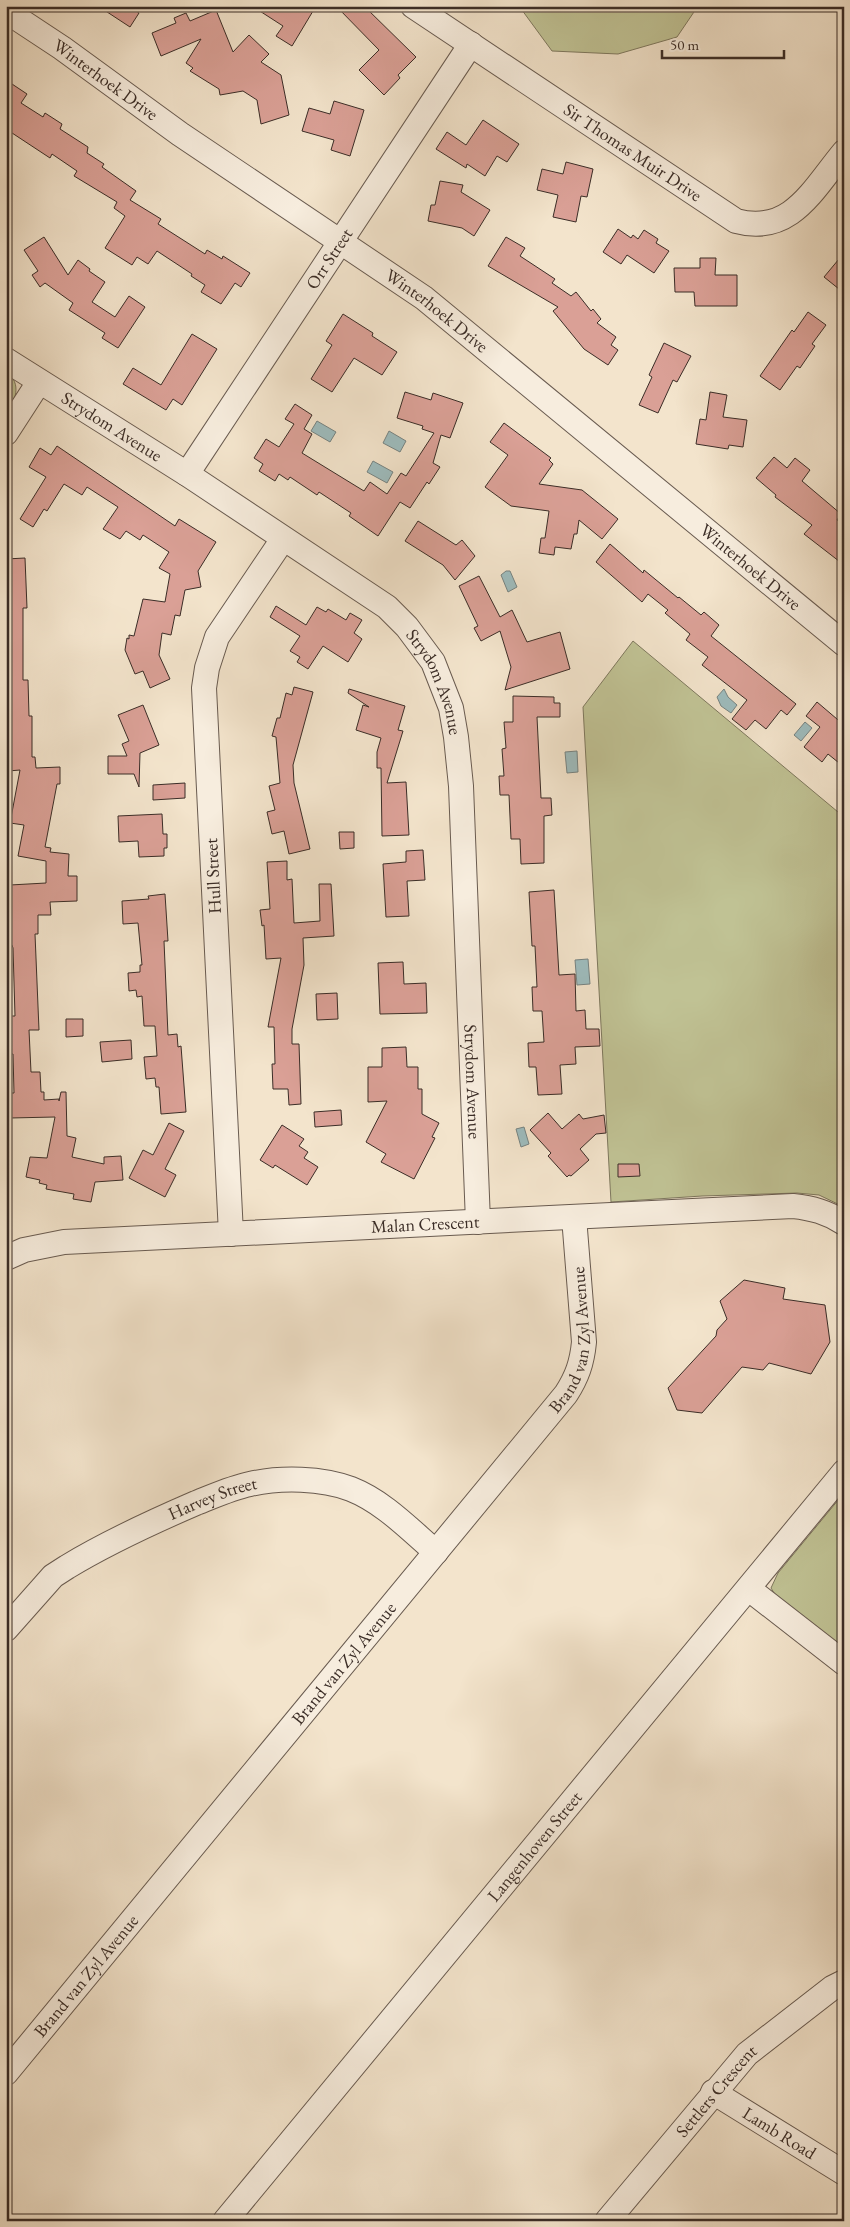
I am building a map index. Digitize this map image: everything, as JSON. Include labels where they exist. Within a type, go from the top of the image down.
[{"type":"street","name":"Sir Thomas Muir Drive","points":[[413,6],[736,221],[753,225],[780,221],[798,207],[844,152]]},
{"type":"street","name":"Winterhoek Drive","points":[[6,11],[62,48],[180,134],[424,298],[844,644]]},
{"type":"street","name":"Orr Street","points":[[187,474],[471,44]]},
{"type":"street","name":"Strydom Avenue","points":[[6,360],[187,474],[386,607],[407,626],[433,662],[451,708],[461,786],[478,1222]]},
{"type":"street","points":[[6,433],[39,382]]},
{"type":"street","name":"Hull Street","points":[[230,1234],[204,688],[207,668],[217,637],[283,539]]},
{"type":"street","name":"Malan Crescent","points":[[6,1258],[24,1250],[64,1242],[793,1206],[813,1208],[844,1222]]},
{"type":"street","name":"Brand van Zyl Avenue","points":[[6,2072],[556,1408],[576,1379],[582,1362],[584,1342],[574,1217]]},
{"type":"street","name":"Langenhoven Street","points":[[225,2221],[844,1472]]},
{"type":"street","name":"Harvey Street","points":[[6,1629],[53,1576],[67,1566],[163,1517],[250,1484],[268,1481],[314,1482],[333,1483],[351,1489],[386,1510],[436,1552]]},
{"type":"street","points":[[749,1589],[844,1663]]},
{"type":"street","name":"Settlers Crescent","points":[[607,2221],[713,2092],[747,2054],[832,1988],[844,1982]]},
{"type":"street","name":"Lamb Road","points":[[713,2092],[844,2173]]},
{"type":"green space","points":[[519,6],[698,6],[677,37],[618,54],[552,51]]},
{"type":"green space","points":[[6,372],[14,382],[16,393],[6,415]]},
{"type":"green space","points":[[633,641],[844,817],[844,1207],[819,1195],[797,1193],[702,1196],[611,1202],[583,707]]},
{"type":"green space","points":[[844,1493],[844,1647],[781,1604],[771,1588],[778,1573]]},
{"type":"water","points":[[317,421],[336,432],[330,442],[311,431]]},
{"type":"water","points":[[389,431],[406,441],[400,452],[383,443]]},
{"type":"water","points":[[373,461],[393,472],[387,483],[367,472]]},
{"type":"water","points":[[506,571],[510,571],[517,587],[508,592],[501,575]]},
{"type":"water","points":[[724,689],[728,697],[737,705],[731,713],[721,706],[717,697]]},
{"type":"water","points":[[805,722],[812,728],[801,741],[794,735]]},
{"type":"water","points":[[577,751],[578,772],[567,773],[565,752]]},
{"type":"water","points":[[588,959],[590,984],[577,985],[575,960]]},
{"type":"water","points":[[524,1127],[529,1144],[521,1147],[516,1129]]},
{"type":"building","points":[[98,6],[129,6],[139,13],[130,27]]},
{"type":"building","points":[[252,6],[316,6],[292,46],[276,36],[283,26]]},
{"type":"building","points":[[336,6],[364,6],[416,57],[398,75],[400,78],[384,95],[359,70],[379,50]]},
{"type":"building","points":[[216,10],[233,52],[249,35],[269,54],[261,62],[281,75],[289,115],[261,124],[257,100],[243,91],[220,95],[219,89],[190,71],[193,68],[186,63],[201,39],[161,56],[152,33],[176,23],[174,18],[186,13],[190,21]]},
{"type":"building","points":[[6,80],[27,94],[21,103],[43,117],[45,113],[62,124],[60,129],[88,147],[87,153],[104,164],[102,167],[136,191],[130,200],[161,219],[158,224],[205,254],[207,250],[222,259],[223,256],[250,273],[241,287],[235,283],[221,304],[201,292],[205,285],[191,276],[192,274],[157,251],[148,264],[137,257],[132,265],[105,248],[125,216],[114,208],[117,202],[74,176],[77,171],[52,154],[50,158],[6,129]]},
{"type":"building","points":[[334,101],[364,110],[350,156],[331,150],[334,140],[302,131],[309,108],[330,114]]},
{"type":"building","points":[[483,120],[519,144],[507,162],[497,156],[485,176],[467,164],[466,168],[436,149],[447,132],[466,145]]},
{"type":"building","points":[[566,162],[593,169],[587,197],[581,196],[576,222],[553,217],[558,195],[537,190],[542,169],[563,174]]},
{"type":"building","points":[[440,181],[463,185],[461,192],[490,210],[474,236],[462,228],[428,221],[431,205],[435,205]]},
{"type":"building","points":[[618,229],[631,238],[633,235],[638,239],[644,230],[658,239],[656,243],[669,251],[654,273],[627,255],[621,264],[603,252]]},
{"type":"building","points":[[44,237],[68,275],[78,260],[90,269],[89,271],[105,282],[92,302],[115,317],[129,296],[145,307],[118,348],[102,338],[105,333],[69,310],[73,303],[45,283],[40,287],[32,275],[38,271],[24,250]]},
{"type":"building","points":[[506,237],[525,248],[520,256],[555,279],[552,283],[571,296],[576,292],[591,311],[593,309],[601,319],[597,323],[616,337],[611,345],[618,350],[608,365],[584,349],[553,311],[558,307],[488,266]]},
{"type":"building","points":[[844,253],[844,293],[824,277]]},
{"type":"building","points":[[700,258],[716,258],[715,275],[737,275],[737,306],[695,306],[694,292],[675,292],[674,268],[700,268]]},
{"type":"building","points":[[808,312],[826,325],[812,344],[815,346],[800,368],[797,366],[780,390],[760,376],[792,330],[794,332]]},
{"type":"building","points":[[343,314],[373,333],[372,336],[397,352],[382,375],[354,358],[332,392],[311,379],[332,345],[326,341]]},
{"type":"building","points":[[192,334],[217,349],[182,405],[173,399],[166,410],[123,384],[133,368],[161,385]]},
{"type":"building","points":[[664,343],[691,356],[677,382],[673,380],[658,413],[639,405],[652,377],[649,375]]},
{"type":"building","points":[[405,392],[431,400],[433,393],[463,403],[450,438],[441,435],[433,463],[440,467],[429,484],[427,482],[410,508],[400,502],[378,536],[349,516],[351,513],[319,492],[317,495],[290,477],[288,480],[279,474],[275,481],[259,471],[263,464],[254,458],[266,439],[279,447],[294,424],[285,419],[295,404],[312,415],[304,429],[312,434],[302,453],[364,491],[370,482],[387,494],[401,473],[406,476],[434,433],[422,429],[423,426],[397,418]]},
{"type":"building","points":[[710,392],[727,395],[723,417],[747,420],[743,447],[729,445],[728,449],[696,444],[700,419],[706,420]]},
{"type":"building","points":[[504,423],[551,458],[549,460],[553,464],[539,484],[582,490],[618,519],[602,539],[579,520],[577,534],[574,534],[571,549],[555,547],[554,555],[539,553],[541,538],[545,538],[549,511],[511,506],[485,487],[508,455],[490,442]]},
{"type":"building","points":[[57,446],[175,526],[179,519],[216,542],[198,571],[201,587],[185,590],[180,616],[175,615],[171,635],[162,633],[159,655],[170,679],[150,688],[143,671],[135,674],[125,650],[127,638],[129,639],[129,635],[134,636],[143,599],[165,602],[170,574],[159,568],[169,552],[143,535],[140,540],[126,531],[120,539],[103,529],[118,507],[87,487],[82,495],[64,484],[47,511],[44,509],[33,527],[20,519],[46,477],[29,467],[40,448],[51,455]]},
{"type":"building","points":[[774,457],[787,468],[795,458],[810,470],[802,481],[841,514],[837,520],[844,525],[844,565],[804,534],[812,525],[775,497],[776,495],[756,478]]},
{"type":"building","points":[[418,521],[456,545],[462,540],[475,556],[455,580],[443,565],[405,541]]},
{"type":"building","points":[[610,544],[643,573],[644,570],[701,615],[704,612],[719,625],[711,636],[796,704],[787,715],[781,710],[766,729],[755,720],[746,730],[732,719],[747,700],[702,665],[708,657],[686,640],[690,634],[665,613],[668,610],[648,594],[642,602],[596,562]]},
{"type":"building","points":[[25,558],[27,608],[23,608],[23,680],[28,680],[29,716],[32,716],[32,757],[35,757],[36,768],[60,767],[60,784],[57,784],[45,847],[51,848],[50,852],[69,854],[68,876],[77,876],[77,901],[50,902],[51,915],[38,915],[38,934],[35,934],[39,1030],[29,1030],[31,1072],[40,1072],[41,1092],[44,1092],[44,1100],[59,1099],[59,1101],[61,1092],[66,1092],[67,1136],[76,1138],[72,1157],[104,1164],[104,1157],[121,1156],[123,1180],[95,1182],[91,1202],[73,1199],[74,1194],[46,1189],[47,1185],[39,1183],[40,1180],[26,1177],[30,1157],[47,1158],[55,1117],[10,1118],[9,1093],[14,1093],[13,1054],[6,1054],[6,1041],[9,1041],[9,1016],[15,1016],[13,948],[12,945],[7,945],[7,910],[11,910],[10,885],[46,883],[46,861],[18,856],[24,825],[10,823],[20,770],[8,771],[6,753],[6,559]]},
{"type":"building","points":[[479,576],[500,617],[512,610],[527,642],[560,632],[570,669],[505,690],[511,667],[500,631],[481,641],[474,628],[478,626],[459,586]]},
{"type":"building","points":[[276,606],[306,625],[317,607],[326,612],[328,609],[346,620],[350,613],[362,620],[354,633],[362,639],[348,662],[323,646],[308,669],[297,662],[300,657],[290,651],[300,636],[270,617]]},
{"type":"building","points":[[294,687],[313,692],[293,765],[294,783],[310,849],[289,854],[284,831],[272,834],[267,812],[275,810],[269,786],[280,783],[276,737],[272,736],[277,718],[280,718],[286,693],[292,695]]},
{"type":"building","points":[[349,689],[405,706],[398,730],[403,731],[387,783],[406,782],[409,835],[382,836],[381,768],[377,768],[377,752],[381,738],[356,730],[363,705],[369,707],[348,693]]},
{"type":"building","points":[[513,696],[554,697],[554,703],[560,703],[560,717],[537,717],[541,798],[551,798],[552,815],[544,816],[544,863],[521,864],[520,839],[511,839],[509,795],[500,795],[499,776],[504,776],[502,749],[506,748],[504,722],[513,722]]},
{"type":"building","points":[[817,702],[844,725],[844,767],[828,754],[822,762],[804,747],[820,727],[806,716]]},
{"type":"building","points":[[143,705],[159,745],[140,753],[139,787],[134,774],[108,774],[108,756],[127,756],[122,744],[129,741],[118,715]]},
{"type":"building","points":[[185,783],[185,798],[153,800],[153,785]]},
{"type":"building","points":[[162,814],[163,834],[167,834],[167,848],[164,848],[164,856],[139,857],[138,841],[119,842],[118,816]]},
{"type":"building","points":[[339,832],[354,832],[354,848],[340,849]]},
{"type":"building","points":[[423,850],[425,880],[407,881],[409,916],[386,917],[383,864],[406,862],[406,851]]},
{"type":"building","points":[[287,861],[287,880],[292,879],[294,923],[320,921],[319,884],[331,884],[334,936],[303,938],[304,965],[292,1029],[292,1044],[299,1044],[301,1104],[289,1105],[288,1089],[273,1089],[272,1064],[275,1064],[274,1027],[268,1027],[281,958],[266,959],[264,925],[262,926],[260,910],[270,909],[267,862]]},
{"type":"building","points":[[554,890],[559,975],[575,974],[576,1011],[585,1010],[586,1029],[599,1029],[600,1046],[575,1047],[576,1064],[560,1065],[562,1094],[538,1095],[536,1067],[529,1067],[528,1043],[544,1042],[542,1011],[533,1011],[532,987],[537,987],[535,946],[532,946],[529,892]]},
{"type":"building","points":[[165,894],[168,941],[164,941],[168,1035],[177,1034],[178,1047],[181,1046],[186,1112],[161,1114],[159,1087],[156,1087],[155,1078],[146,1079],[144,1057],[157,1056],[155,1026],[144,1026],[142,996],[137,997],[136,990],[129,991],[128,973],[140,972],[140,965],[142,965],[138,923],[123,924],[122,901],[149,899],[148,896]]},
{"type":"building","points":[[403,962],[404,984],[426,983],[427,1013],[380,1014],[378,963]]},
{"type":"building","points":[[337,993],[338,1019],[317,1020],[316,994]]},
{"type":"building","points":[[66,1019],[83,1019],[83,1036],[66,1037]]},
{"type":"building","points":[[131,1040],[132,1059],[102,1062],[100,1042]]},
{"type":"building","points":[[406,1047],[407,1067],[418,1067],[418,1089],[422,1089],[422,1114],[439,1123],[432,1137],[435,1138],[414,1179],[381,1162],[386,1154],[366,1142],[387,1101],[368,1102],[368,1067],[382,1067],[382,1048]]},
{"type":"building","points":[[341,1110],[342,1125],[315,1127],[314,1112]]},
{"type":"building","points":[[548,1113],[562,1129],[579,1114],[583,1119],[604,1115],[606,1133],[596,1134],[580,1149],[589,1160],[571,1176],[567,1177],[548,1156],[551,1153],[530,1130]]},
{"type":"building","points":[[169,1123],[184,1131],[165,1169],[176,1175],[165,1197],[129,1178],[143,1150],[153,1155]]},
{"type":"building","points":[[282,1125],[304,1139],[299,1146],[308,1152],[304,1158],[318,1167],[307,1185],[275,1165],[273,1168],[260,1160]]},
{"type":"building","points":[[618,1164],[639,1164],[640,1176],[618,1177]]},
{"type":"building","points":[[744,1280],[785,1288],[783,1299],[825,1305],[830,1342],[811,1374],[769,1363],[763,1370],[742,1367],[702,1413],[677,1410],[668,1388],[716,1336],[717,1330],[727,1319],[720,1301]]}]
